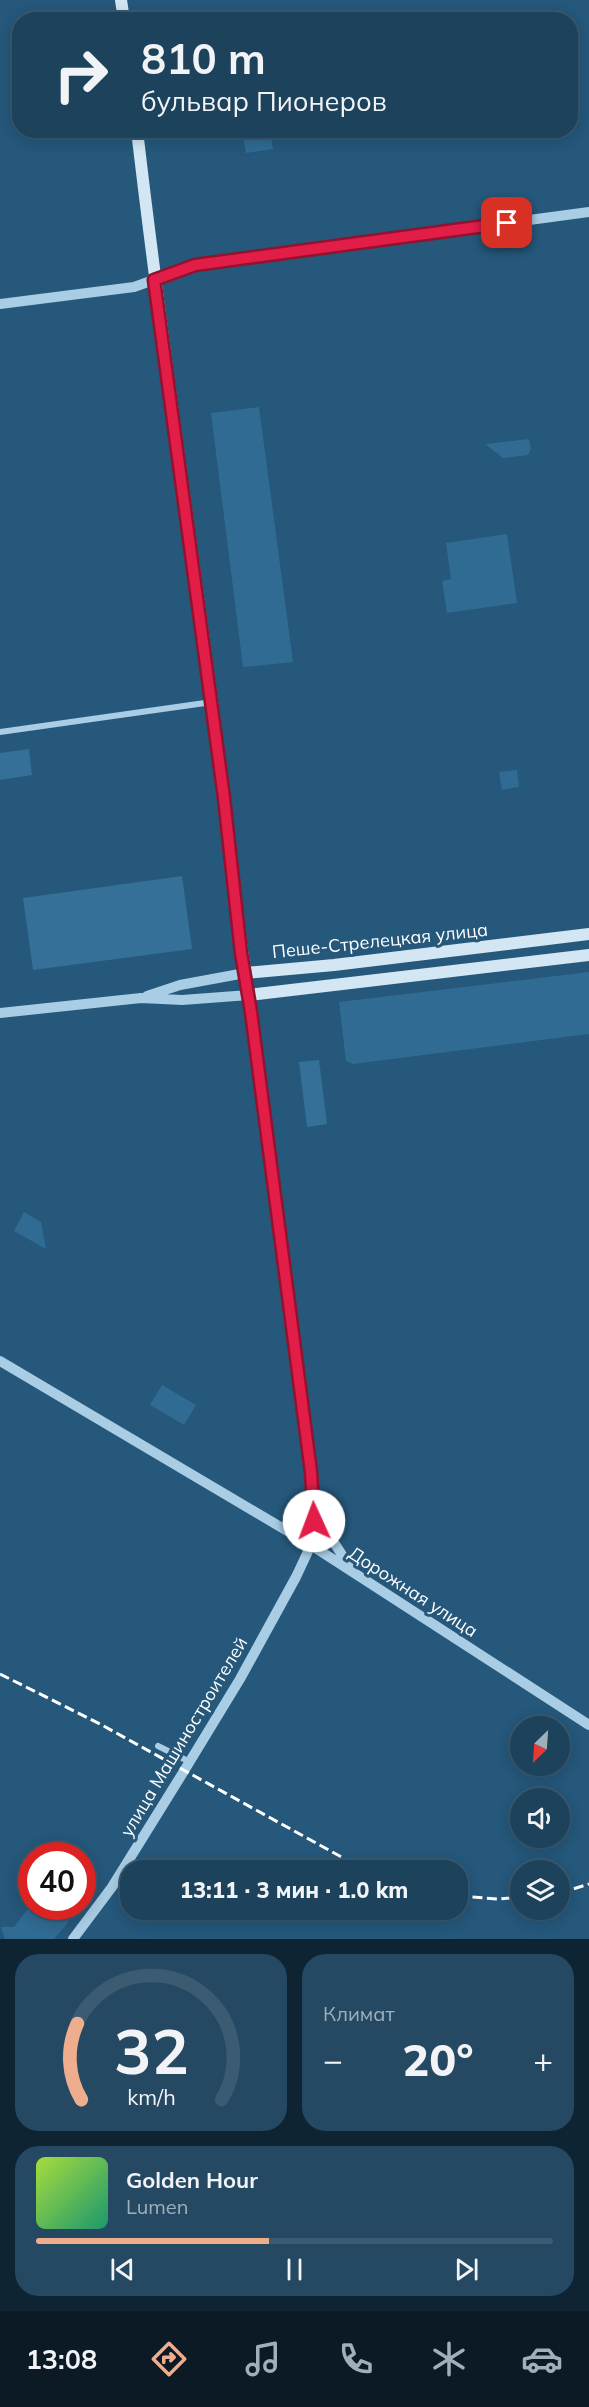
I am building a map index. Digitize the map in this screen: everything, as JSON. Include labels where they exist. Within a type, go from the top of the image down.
[{"type":"main road","points":[[138,138],[154,280],[212,702],[249,995]]},
{"type":"main road","name":"Пеше-Стрелецкая улица","points":[[245,973],[381,960],[589,934]]},
{"type":"main road","name":"Пеше-Стрелецкая улица","points":[[249,995],[589,955]]},
{"type":"street","points":[[0,304],[134,287],[195,265],[589,212]]},
{"type":"street","points":[[0,732],[212,702]]},
{"type":"street","name":"Пеше-Стрелецкая улица","points":[[141,998],[180,985],[245,973]]},
{"type":"street","points":[[249,995],[313,1490],[314,1521],[311,1545]]},
{"type":"street","name":"Пеше-Стрелецкая улица","points":[[0,1013],[141,998],[182,1000],[249,995]]},
{"type":"street","name":"Дорожная улица","points":[[0,1361],[311,1545],[589,1725]]},
{"type":"street","points":[[313,1490],[333,1541],[355,1574]]},
{"type":"street","name":"улица Машиностроителей","points":[[73,1939],[112,1887],[190,1762],[240,1678],[311,1545]]},
{"type":"street","points":[[158,1746],[190,1762]]},
{"type":"shaded area","points":[[243,138],[271,138],[273,149],[246,153]]},
{"type":"shaded area","points":[[259,407],[293,662],[243,667],[211,413]]},
{"type":"shaded area","points":[[529,439],[531,449],[528,455],[503,458],[485,444]]},
{"type":"shaded area","points":[[507,534],[517,603],[447,613],[442,581],[451,579],[446,543]]},
{"type":"shaded area","points":[[517,770],[519,787],[502,790],[499,772]]},
{"type":"shaded area","points":[[589,972],[589,1034],[353,1064],[346,1061],[339,1002]]},
{"type":"shaded area","points":[[24,1212],[41,1222],[46,1249],[14,1231]]},
{"type":"shaded area","points":[[162,1385],[196,1405],[184,1425],[150,1405]]},
{"type":"shaded area","points":[[19,1920],[67,1920],[68,1923],[54,1939],[5,1939],[1,1927],[14,1927]]},
{"type":"building","points":[[29,749],[32,775],[0,780],[0,753]]},
{"type":"building","points":[[182,876],[192,949],[33,970],[23,898]]},
{"type":"building","points":[[319,1060],[327,1124],[307,1127],[299,1062]]},
{"type":"railway","points":[[0,1674],[100,1724],[347,1860]]},
{"type":"railway","points":[[570,1890],[589,1884]]},
{"type":"railway","points":[[468,1897],[510,1898]]},
{"type":"route","points":[[314,1521],[311,1472],[154,280],[195,265],[507,223]]}]
